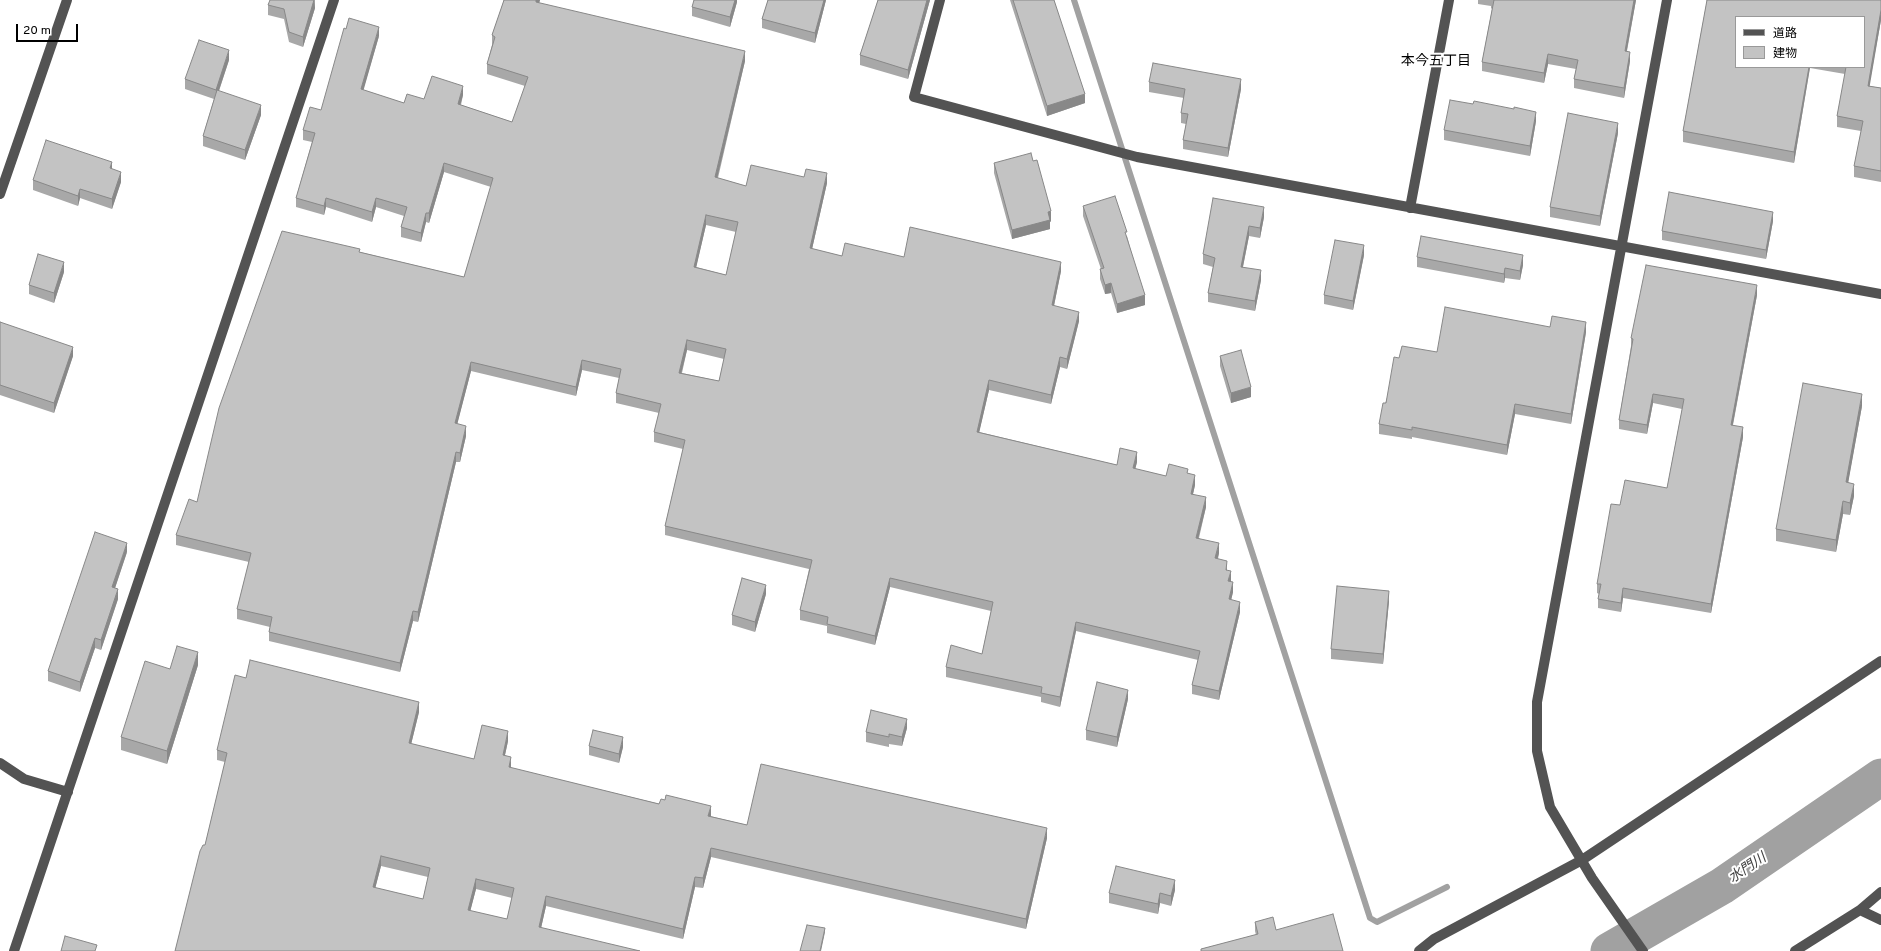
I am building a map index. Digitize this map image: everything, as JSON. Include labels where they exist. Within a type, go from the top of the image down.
[{"type":"street","points":[[0,194],[67,0]]},
{"type":"street","points":[[14,951],[334,0]]},
{"type":"street","points":[[940,0],[914,97],[1137,157],[1881,294]]},
{"type":"street","points":[[1410,208],[1449,0]]},
{"type":"street","points":[[1643,951],[1592,878],[1550,807],[1537,751],[1537,702],[1667,0]]},
{"type":"street","points":[[1419,951],[1434,938],[1582,860],[1881,661]]},
{"type":"street","points":[[0,763],[24,779],[68,792]]},
{"type":"street","points":[[1795,951],[1860,910],[1881,892]]},
{"type":"street","points":[[1860,910],[1881,920]]},
{"type":"building","points":[[270,0],[314,0],[303,37],[289,32],[284,9],[268,5]]},
{"type":"building","points":[[504,0],[536,0],[536,2],[745,51],[715,177],[746,186],[751,165],[804,177],[806,169],[827,173],[810,248],[842,256],[845,243],[904,257],[910,227],[1061,262],[1052,305],[1079,312],[1067,359],[1060,357],[1051,395],[989,380],[977,432],[1117,465],[1120,448],[1137,452],[1133,468],[1166,476],[1169,464],[1188,469],[1187,473],[1195,475],[1191,494],[1206,497],[1196,538],[1219,543],[1215,558],[1227,561],[1226,570],[1231,571],[1228,581],[1233,582],[1229,599],[1240,602],[1219,691],[1192,685],[1200,651],[1076,622],[1060,697],[1041,693],[1042,687],[946,667],[951,645],[982,654],[993,602],[890,578],[875,636],[827,624],[828,617],[800,610],[812,560],[665,526],[685,440],[654,432],[661,404],[616,393],[621,369],[582,360],[576,387],[471,362],[455,423],[466,426],[460,453],[456,452],[418,612],[413,611],[400,663],[269,632],[272,617],[237,609],[251,553],[176,535],[189,499],[197,502],[219,408],[282,231],[360,249],[359,252],[464,277],[493,178],[444,163],[429,213],[426,213],[421,233],[401,227],[407,207],[376,198],[372,212],[326,198],[324,206],[296,198],[315,133],[303,130],[310,107],[321,110],[344,28],[346,29],[349,18],[379,27],[361,89],[404,103],[407,94],[424,99],[432,76],[463,86],[458,104],[512,122],[528,77],[487,64],[495,37],[492,35]],"holes":[[[706,215],[738,222],[726,275],[694,267]],[[687,340],[726,349],[719,381],[679,373]]]},
{"type":"building","points":[[694,0],[735,0],[730,17],[692,7]]},
{"type":"building","points":[[768,0],[824,0],[815,33],[762,19]]},
{"type":"building","points":[[878,0],[927,0],[908,70],[860,55]]},
{"type":"building","points":[[1013,0],[1054,0],[1085,94],[1047,106]]},
{"type":"building","points":[[1494,0],[1634,0],[1625,51],[1630,52],[1624,88],[1574,79],[1578,60],[1548,54],[1544,73],[1482,62]]},
{"type":"building","points":[[1707,0],[1881,0],[1881,10],[1868,86],[1881,88],[1881,171],[1854,166],[1863,121],[1837,116],[1846,68],[1865,68],[1865,16],[1735,16],[1735,68],[1809,68],[1794,152],[1683,131]]},
{"type":"building","points":[[199,40],[229,50],[216,90],[185,79]]},
{"type":"building","points":[[1153,63],[1241,79],[1228,148],[1183,140],[1188,114],[1181,113],[1185,89],[1149,82]]},
{"type":"building","points":[[217,90],[261,105],[245,150],[203,136]]},
{"type":"building","points":[[1450,100],[1473,104],[1474,101],[1536,112],[1530,146],[1444,130]]},
{"type":"building","points":[[1568,113],[1618,123],[1600,216],[1550,207]]},
{"type":"building","points":[[46,140],[112,162],[110,168],[121,172],[112,199],[80,189],[78,196],[33,180]]},
{"type":"building","points":[[1031,153],[1033,161],[1037,160],[1051,211],[1048,212],[1050,220],[1012,230],[994,163]]},
{"type":"building","points":[[1669,192],[1773,212],[1766,250],[1662,231]]},
{"type":"building","points":[[1115,196],[1145,295],[1117,304],[1111,283],[1105,285],[1100,269],[1104,268],[1083,206]]},
{"type":"building","points":[[1213,198],[1264,207],[1260,228],[1249,226],[1241,267],[1261,270],[1255,301],[1208,293],[1215,258],[1203,254]]},
{"type":"building","points":[[1421,236],[1523,255],[1520,271],[1505,268],[1504,274],[1417,257]]},
{"type":"building","points":[[1335,240],[1364,245],[1353,301],[1324,295]]},
{"type":"building","points":[[38,254],[64,262],[54,293],[29,285]]},
{"type":"building","points":[[1646,265],[1757,285],[1731,425],[1743,427],[1711,604],[1623,588],[1621,603],[1598,599],[1601,584],[1597,584],[1611,504],[1620,505],[1625,480],[1667,488],[1684,399],[1653,394],[1647,425],[1619,420],[1633,339],[1631,338]]},
{"type":"building","points":[[1445,307],[1550,327],[1552,316],[1586,322],[1571,414],[1515,404],[1507,445],[1412,427],[1412,430],[1379,424],[1383,403],[1386,403],[1394,357],[1399,358],[1402,346],[1437,352]]},
{"type":"building","points":[[0,322],[73,347],[54,403],[0,385]]},
{"type":"building","points":[[1241,350],[1251,387],[1231,393],[1220,356]]},
{"type":"building","points":[[1803,383],[1862,394],[1846,482],[1854,484],[1850,503],[1843,501],[1836,540],[1776,529]]},
{"type":"building","points":[[95,532],[127,543],[112,587],[118,589],[101,640],[95,638],[80,682],[48,671]]},
{"type":"building","points":[[742,578],[766,585],[755,622],[732,615]]},
{"type":"building","points":[[1337,586],[1389,591],[1383,654],[1331,649]]},
{"type":"building","points":[[177,646],[198,652],[167,751],[121,737],[145,661],[170,669]]},
{"type":"building","points":[[250,660],[419,702],[409,743],[474,759],[482,725],[508,731],[503,755],[511,757],[509,767],[659,804],[661,799],[665,800],[666,795],[711,806],[708,816],[747,825],[761,764],[1047,828],[1026,919],[711,848],[703,878],[695,877],[683,929],[546,896],[539,927],[640,951],[175,951],[200,851],[203,845],[205,845],[227,753],[217,750],[235,675],[246,678]],"holes":[[[381,856],[430,868],[423,899],[373,887]],[[476,879],[514,888],[507,919],[468,910]]]},
{"type":"building","points":[[1097,682],[1128,690],[1117,737],[1086,730]]},
{"type":"building","points":[[871,710],[907,719],[902,737],[889,734],[889,737],[866,732]]},
{"type":"building","points":[[593,730],[623,737],[619,754],[589,746]]},
{"type":"building","points":[[1116,866],[1175,880],[1171,896],[1160,893],[1158,904],[1109,893]]},
{"type":"building","points":[[1333,914],[1343,951],[1201,951],[1201,949],[1258,934],[1255,922],[1273,917],[1276,930]]},
{"type":"building","points":[[807,925],[825,928],[820,951],[800,951]]},
{"type":"building","points":[[65,936],[97,945],[95,951],[61,951]]},
{"type":"waterway","points":[[1074,0],[1370,918],[1377,922],[1447,887]]},
{"type":"waterway","name":"水門川","points":[[1609,951],[1722,886],[1881,777]]},
{"type":"district","name":"本今五丁目","points":[[1436,62]]}]
